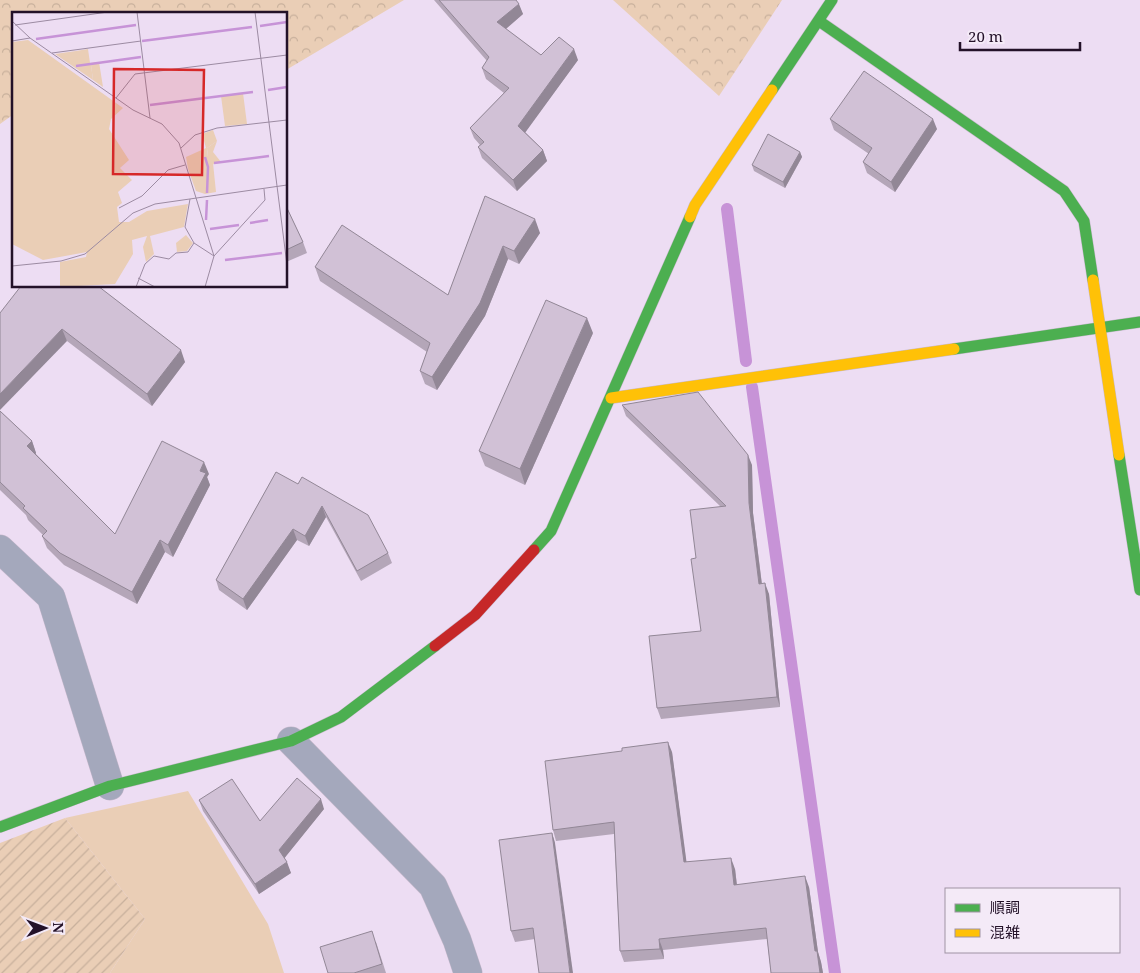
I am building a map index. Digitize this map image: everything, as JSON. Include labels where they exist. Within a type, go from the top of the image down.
[{"type":"street","points":[[0,827],[110,786],[292,741],[341,717],[475,615],[551,531],[695,205],[832,0]]},
{"type":"street","points":[[819,21],[1064,191],[1084,221],[1140,590]]},
{"type":"street","points":[[611,398],[1140,322]]},
{"type":"street","points":[[0,549],[51,597],[110,786]]},
{"type":"street","points":[[292,741],[433,886],[457,940],[468,973]]},
{"type":"green space","points":[[0,0],[404,0],[288,69],[288,12],[12,12],[12,115],[0,124]]},
{"type":"green space","points":[[613,0],[782,0],[719,96]]},
{"type":"green space","points":[[188,791],[268,924],[284,973],[110,973],[145,919],[65,818]]},
{"type":"green space","points":[[65,818],[145,919],[110,973],[0,973],[0,843]]},
{"type":"building","points":[[439,0],[516,0],[519,4],[497,22],[541,55],[559,37],[574,49],[518,126],[543,150],[513,180],[478,147],[484,142],[470,128],[509,88],[482,68],[489,57]]},
{"type":"building","points":[[864,71],[933,119],[891,182],[863,162],[872,148],[830,119]]},
{"type":"building","points":[[768,134],[800,152],[783,182],[752,165]]},
{"type":"building","points":[[485,196],[535,219],[514,251],[503,246],[480,303],[432,377],[420,371],[430,343],[315,267],[342,225],[448,295]]},
{"type":"building","points":[[288,210],[303,242],[288,249]]},
{"type":"building","points":[[19,288],[101,288],[181,350],[147,394],[62,329],[0,394],[0,313]]},
{"type":"building","points":[[546,300],[587,318],[520,469],[479,451]]},
{"type":"building","points":[[698,392],[748,455],[749,503],[759,584],[765,583],[777,697],[657,708],[649,636],[701,631],[691,559],[696,558],[690,510],[726,506],[622,405]]},
{"type":"building","points":[[0,411],[32,441],[27,446],[115,534],[162,441],[204,462],[200,471],[206,473],[168,545],[160,540],[132,592],[60,553],[42,536],[47,531],[0,482]]},
{"type":"building","points":[[276,472],[298,484],[302,477],[368,515],[388,553],[357,571],[322,506],[305,536],[293,529],[243,599],[216,580]]},
{"type":"building","points":[[668,742],[684,862],[731,858],[734,885],[805,876],[815,951],[817,951],[820,973],[771,973],[766,928],[659,939],[660,949],[620,951],[614,822],[553,830],[545,761],[622,751],[622,748]]},
{"type":"building","points":[[297,778],[321,799],[279,850],[287,862],[255,884],[199,800],[232,779],[260,821]]},
{"type":"building","points":[[552,833],[570,973],[539,973],[533,928],[511,931],[499,840]]},
{"type":"building","points":[[372,931],[382,964],[354,973],[328,973],[320,947]]},
{"type":"waterway","points":[[727,209],[746,361]]},
{"type":"waterway","points":[[752,387],[835,973]]},
{"type":"traffic: fast","points":[[772,90],[832,0]]},
{"type":"traffic: fast","points":[[819,21],[1064,191],[1084,221],[1093,280]]},
{"type":"traffic: fast","points":[[534,550],[551,531],[690,217]]},
{"type":"traffic: fast","points":[[954,349],[1140,322]]},
{"type":"traffic: fast","points":[[1119,455],[1140,590]]},
{"type":"traffic: fast","points":[[0,827],[110,786],[291,741],[341,717],[435,646]]},
{"type":"traffic: slow","points":[[690,217],[695,205],[772,90]]},
{"type":"traffic: slow","points":[[1093,280],[1119,455]]},
{"type":"traffic: slow","points":[[611,398],[954,349]]},
{"type":"traffic: jam","points":[[435,646],[475,615],[534,550]]}]
